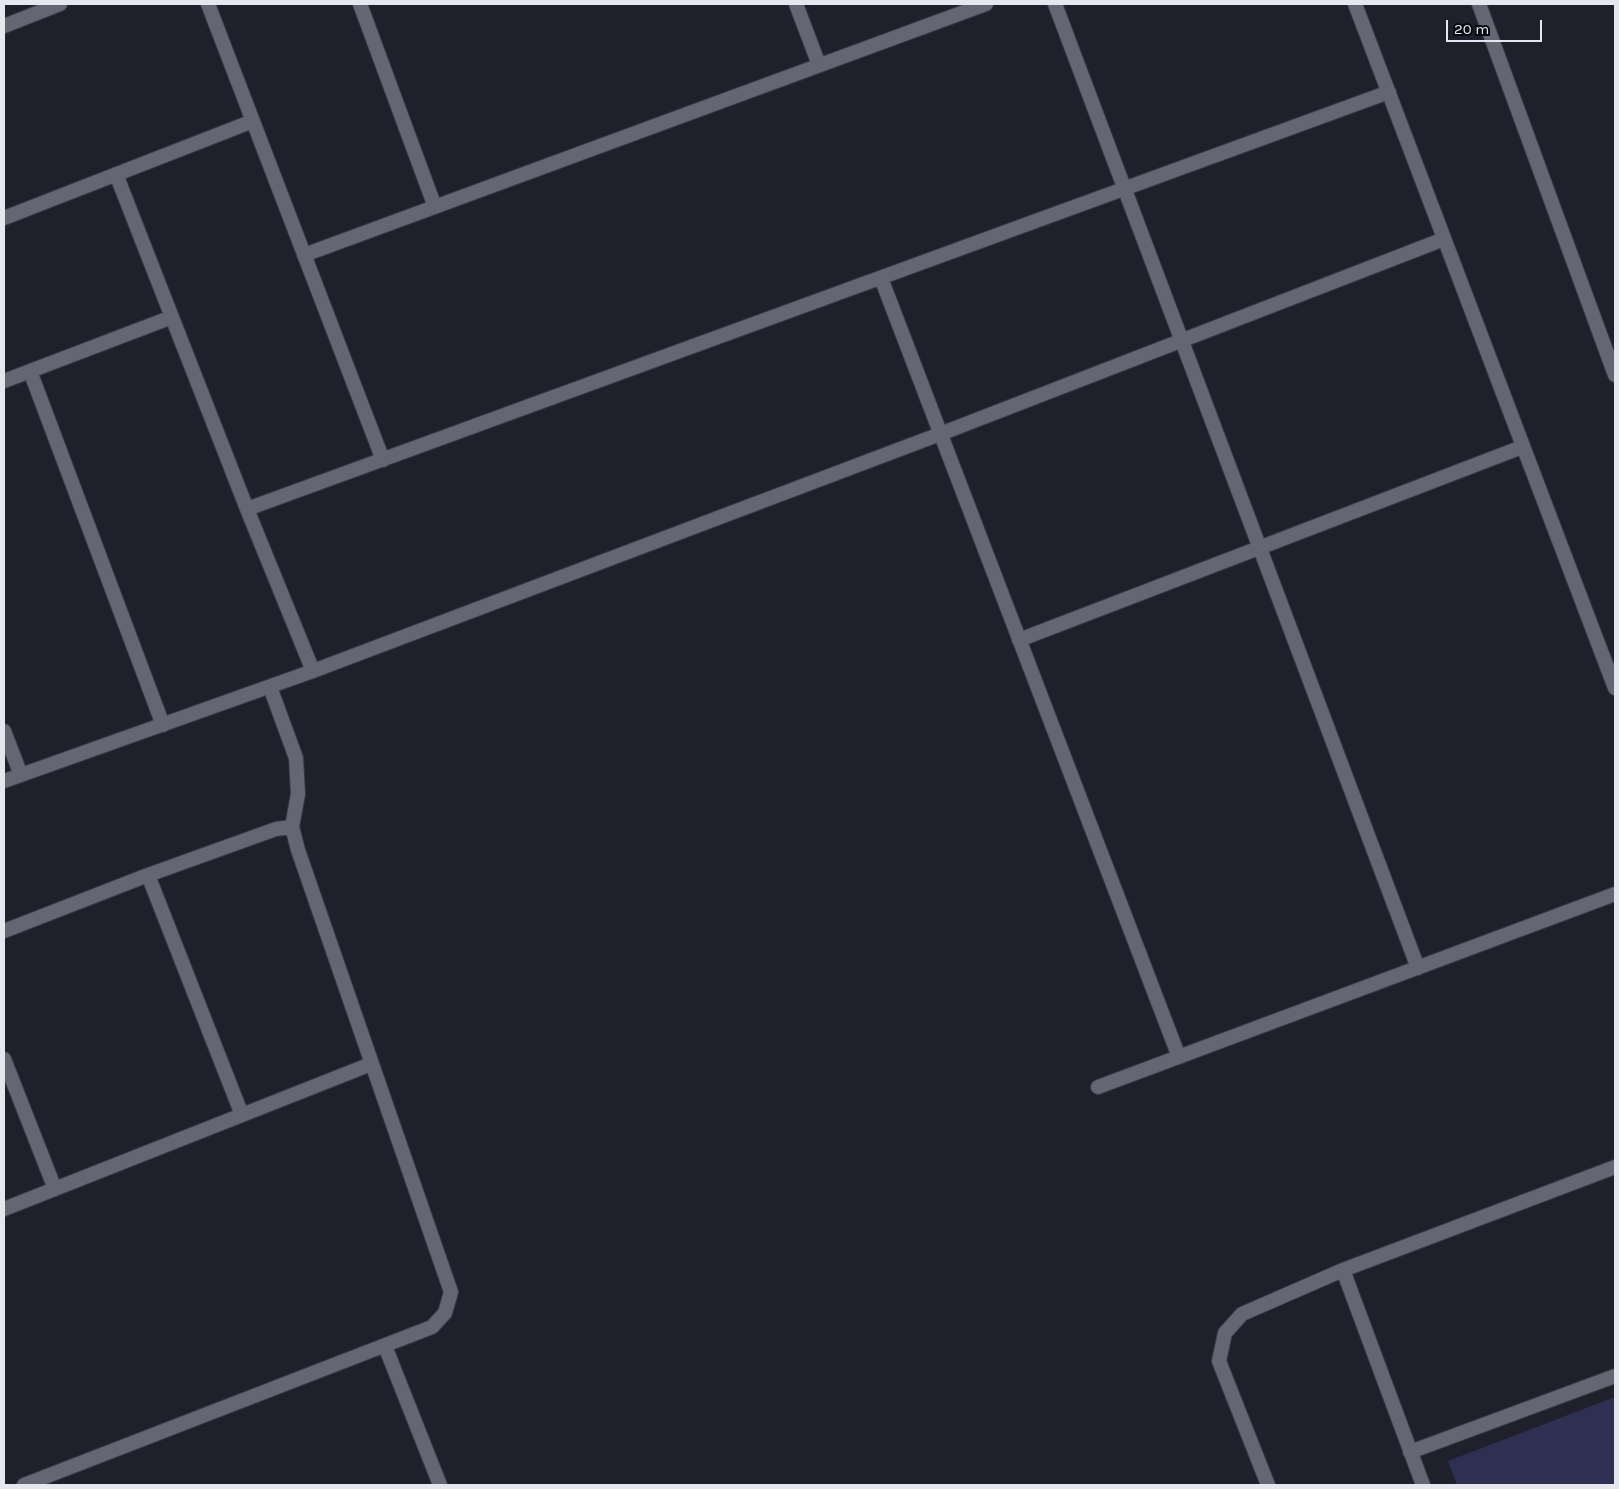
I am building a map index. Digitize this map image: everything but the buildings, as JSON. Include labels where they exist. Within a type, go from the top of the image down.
[{"type":"street","points":[[208,4],[383,460]]},
{"type":"street","points":[[360,4],[435,207]]},
{"type":"street","points":[[796,4],[819,65]]},
{"type":"street","points":[[304,255],[819,65],[960,8],[986,4]]},
{"type":"street","points":[[1055,4],[1418,968]]},
{"type":"street","points":[[1355,4],[1615,688]]},
{"type":"street","points":[[1479,4],[1615,374]]},
{"type":"street","points":[[4,26],[54,5]]},
{"type":"street","points":[[247,510],[1389,92]]},
{"type":"street","points":[[4,218],[253,121]]},
{"type":"street","points":[[116,174],[247,510],[313,671]]},
{"type":"street","points":[[4,781],[313,671],[940,434],[1444,239]]},
{"type":"street","points":[[881,278],[1179,1057]]},
{"type":"street","points":[[4,381],[172,317]]},
{"type":"street","points":[[30,371],[163,725]]},
{"type":"street","points":[[1019,640],[1522,447]]},
{"type":"street","points":[[24,1485],[432,1327],[445,1313],[451,1292],[298,850],[292,827],[298,794],[296,758],[270,687]]},
{"type":"street","points":[[4,731],[21,775]]},
{"type":"street","points":[[4,931],[148,875],[276,830],[292,827]]},
{"type":"street","points":[[148,875],[242,1115]]},
{"type":"street","points":[[1098,1087],[1615,894]]},
{"type":"street","points":[[4,1059],[55,1189]]},
{"type":"street","points":[[4,1209],[371,1064]]},
{"type":"street","points":[[1268,1485],[1219,1361],[1225,1333],[1242,1314],[1343,1270],[1615,1167]]},
{"type":"street","points":[[1343,1270],[1423,1485]]},
{"type":"street","points":[[385,1346],[440,1485]]},
{"type":"street","points":[[1410,1452],[1615,1376]]},
{"type":"shaded area","points":[[1615,1397],[1615,1485],[1457,1485],[1448,1461]]}]
